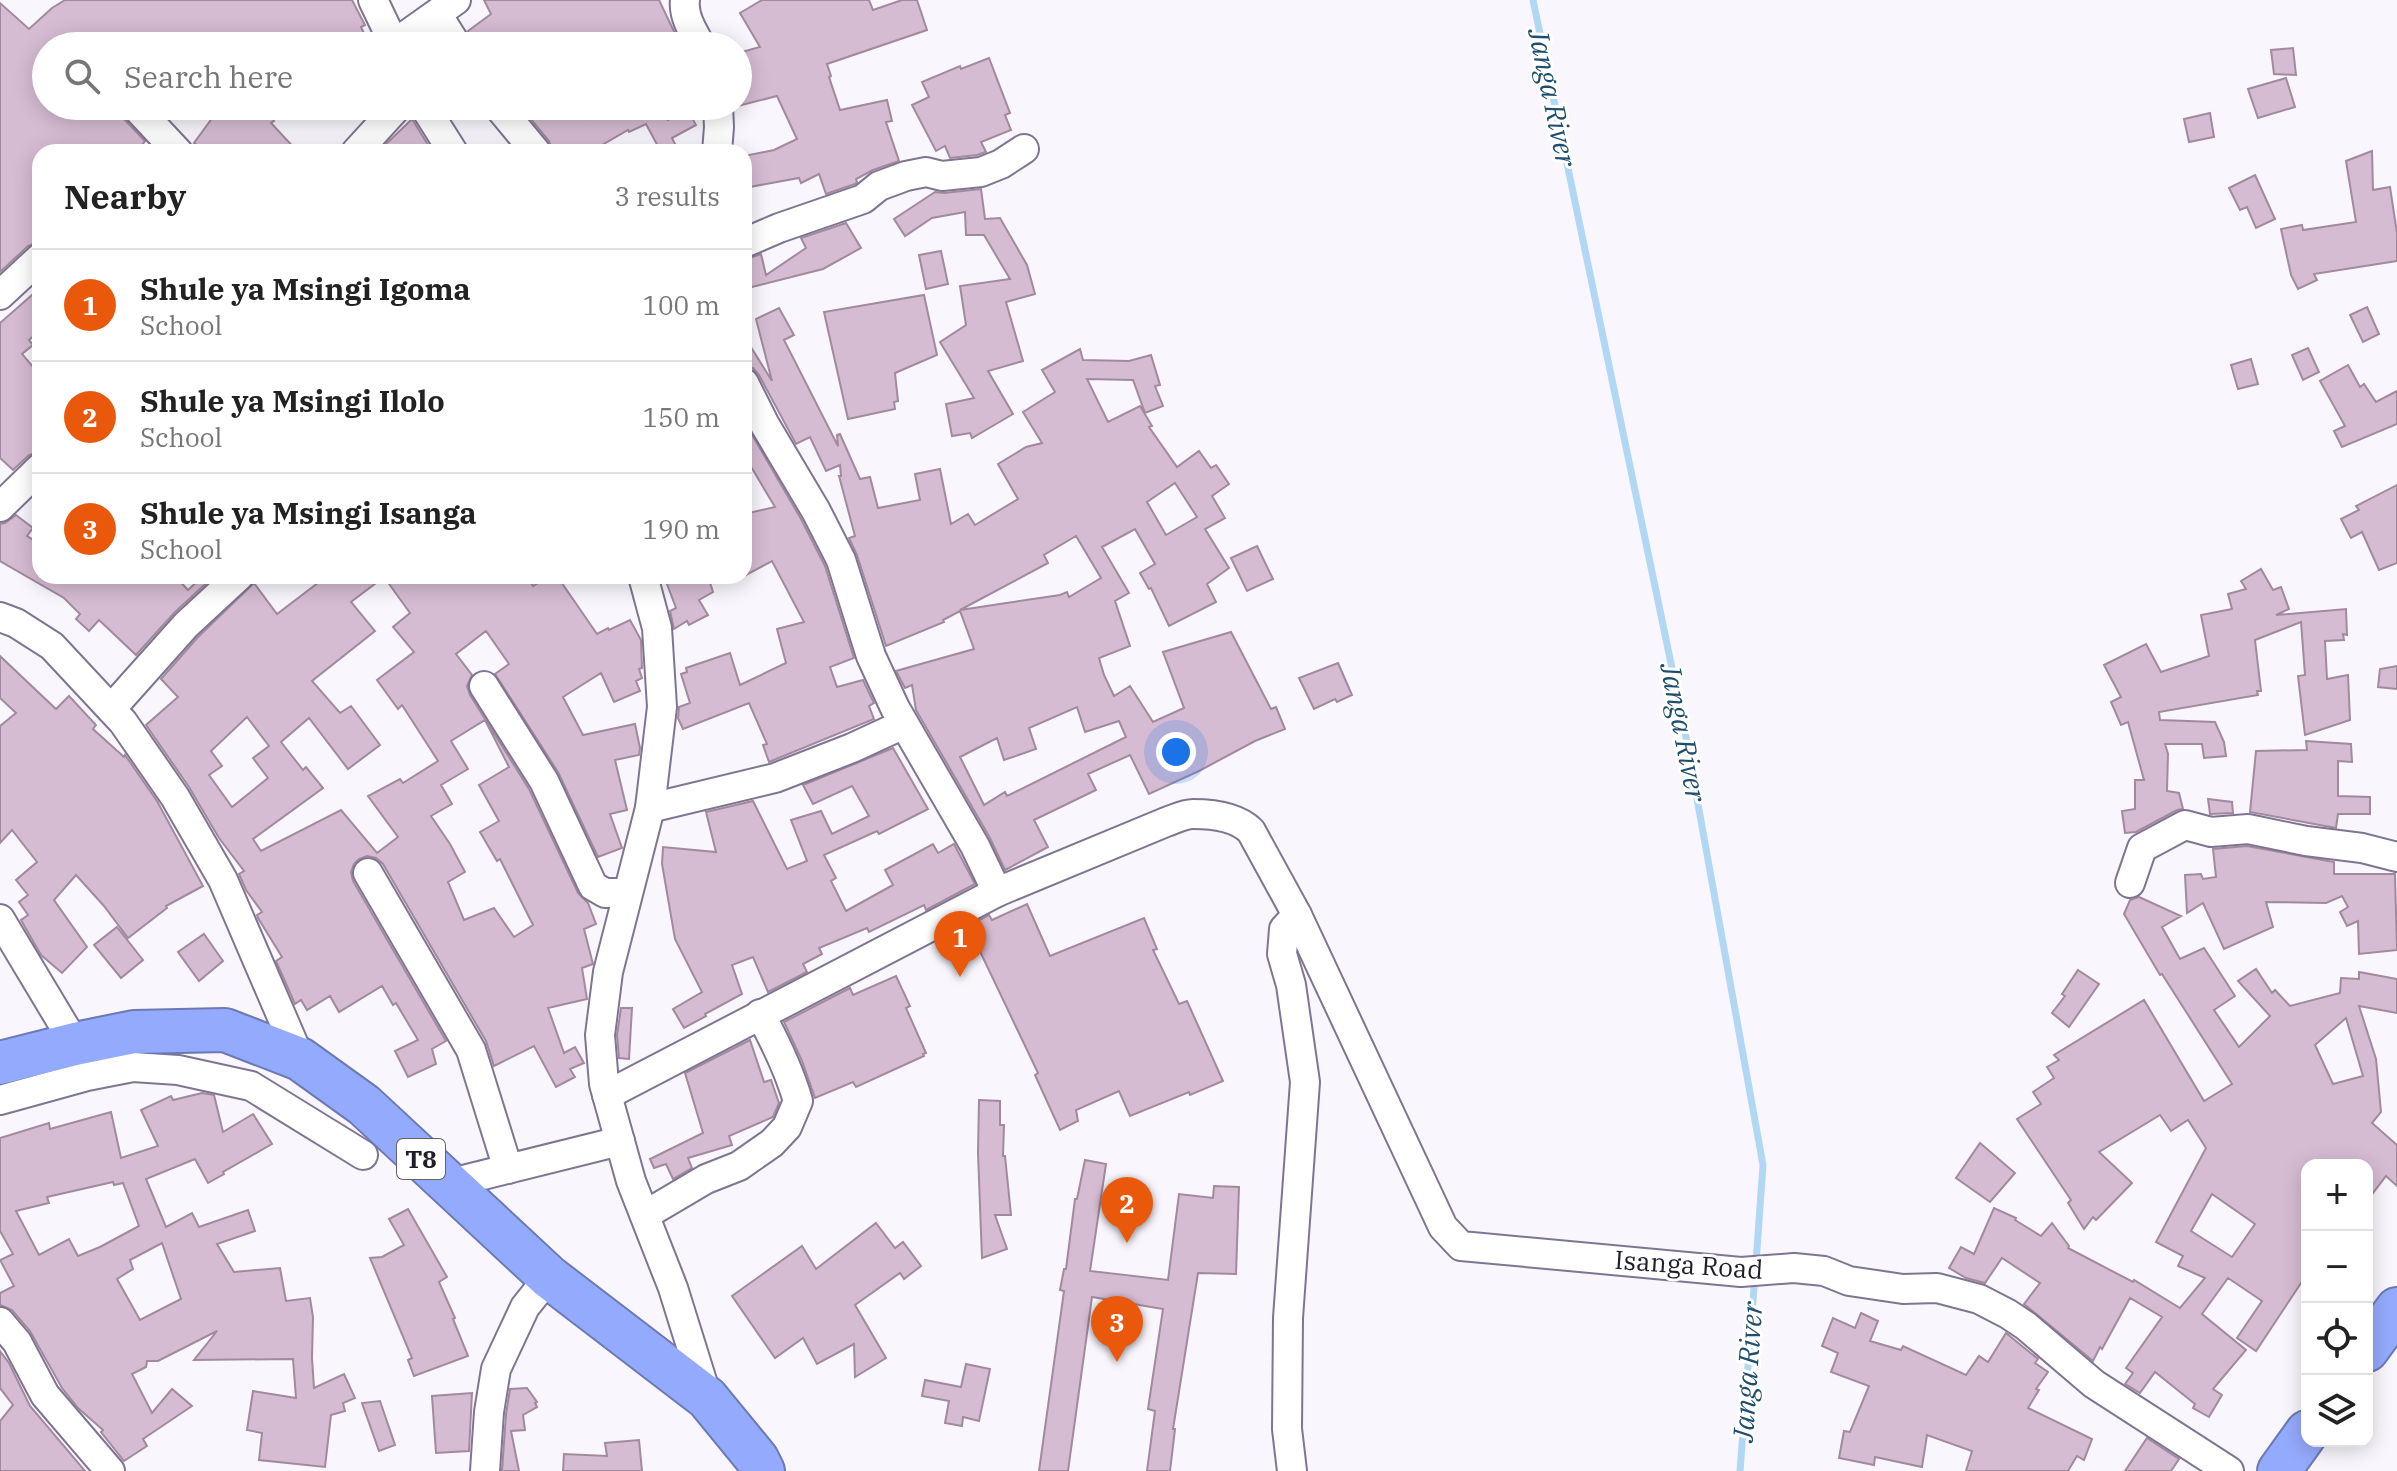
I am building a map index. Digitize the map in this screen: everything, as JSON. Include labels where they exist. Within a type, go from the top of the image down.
[{"type":"highway","name":"T8","points":[[0,1063],[134,1032],[225,1030],[300,1059],[364,1105],[549,1277],[707,1398],[757,1459],[763,1471]]},
{"type":"highway","points":[[2373,1342],[2397,1309]]},
{"type":"highway","points":[[2279,1471],[2301,1440]]},
{"type":"street","points":[[373,0],[388,32]]},
{"type":"street","points":[[685,0],[684,7],[694,32]]},
{"type":"street","points":[[412,32],[447,7],[453,32]]},
{"type":"street","points":[[145,120],[163,144]]},
{"type":"street","points":[[363,144],[385,120]]},
{"type":"street","points":[[433,120],[448,144]]},
{"type":"street","points":[[510,120],[529,144]]},
{"type":"street","points":[[718,144],[719,120]]},
{"type":"street","points":[[752,240],[863,199],[879,186],[906,176],[926,172],[942,176],[981,172],[1024,149]]},
{"type":"street","points":[[0,295],[32,265]]},
{"type":"street","points":[[752,399],[841,560],[871,656],[904,724],[975,846],[997,892]]},
{"type":"street","points":[[0,507],[32,476]]},
{"type":"street","points":[[111,709],[186,625],[230,584]]},
{"type":"street","points":[[645,584],[657,628],[662,707],[650,808],[608,972],[600,1035],[604,1084],[631,1181],[673,1288],[707,1398]]},
{"type":"street","points":[[0,617],[16,623],[52,646],[123,722],[175,797],[223,880],[300,1059]]},
{"type":"street","points":[[484,686],[544,781],[593,886],[605,893],[627,893]]},
{"type":"street","points":[[650,808],[775,778],[904,724]]},
{"type":"street","name":"Isanga Road","points":[[607,1095],[997,892],[1190,814],[1234,820],[1251,831],[1297,915],[1443,1227],[1461,1246],[1741,1272],[1794,1268],[1824,1271],[1849,1281],[1903,1289],[1937,1288],[1979,1299],[2026,1326],[2094,1384],[2229,1471]]},
{"type":"street","points":[[2130,883],[2142,848],[2185,825],[2211,832],[2248,829],[2397,857]]},
{"type":"street","points":[[368,873],[471,1050],[508,1169]]},
{"type":"street","points":[[1292,1471],[1287,1429],[1288,1318],[1305,1082],[1291,985],[1282,954],[1284,929],[1297,915]]},
{"type":"street","points":[[0,919],[75,1044]]},
{"type":"street","points":[[645,1215],[706,1179],[739,1166],[772,1143],[787,1127],[798,1101],[784,1061],[760,1014]]},
{"type":"street","points":[[0,1100],[133,1067],[178,1070],[251,1086],[363,1155]]},
{"type":"street","points":[[447,1184],[620,1141]]},
{"type":"street","points":[[485,1471],[496,1369],[525,1307],[549,1277]]},
{"type":"street","points":[[0,1322],[17,1342],[45,1395],[110,1471]]},
{"type":"building","points":[[65,0],[352,0],[365,25],[361,27],[363,32],[32,32],[32,120],[125,120],[145,141],[143,144],[32,144],[32,244],[0,272],[0,3],[29,29]]},
{"type":"building","points":[[484,0],[659,0],[674,32],[468,32],[491,14]]},
{"type":"building","points":[[762,0],[869,0],[873,10],[902,0],[917,0],[927,30],[827,64],[840,110],[887,100],[892,121],[886,122],[899,161],[873,170],[856,179],[855,184],[826,194],[819,174],[801,183],[799,178],[752,187],[752,154],[774,150],[797,139],[777,96],[752,102],[752,49],[760,47],[740,13]]},
{"type":"building","points":[[2293,48],[2296,75],[2274,74],[2271,50]]},
{"type":"building","points":[[989,58],[1010,113],[1005,115],[1011,130],[981,142],[986,152],[950,158],[945,146],[936,151],[912,105],[929,97],[922,82]]},
{"type":"building","points":[[2286,78],[2295,107],[2258,118],[2248,89]]},
{"type":"building","points":[[2210,113],[2214,137],[2189,142],[2184,119]]},
{"type":"building","points":[[211,120],[273,120],[271,123],[291,144],[195,144]]},
{"type":"building","points":[[413,120],[428,144],[386,144]]},
{"type":"building","points":[[532,120],[693,120],[696,125],[672,138],[675,144],[657,144],[646,124],[604,144],[550,144]]},
{"type":"building","points":[[2372,151],[2373,190],[2390,187],[2397,233],[2397,261],[2314,274],[2317,280],[2298,289],[2291,275],[2281,229],[2302,225],[2303,230],[2356,222],[2346,161]]},
{"type":"building","points":[[2255,175],[2275,219],[2256,228],[2247,207],[2240,210],[2229,188]]},
{"type":"building","points":[[981,189],[985,219],[1000,218],[1027,265],[1035,294],[1006,302],[1023,361],[988,371],[1013,414],[972,438],[970,433],[952,436],[946,404],[974,398],[940,342],[966,325],[960,286],[1010,279],[984,235],[966,235],[965,212],[932,218],[905,236],[894,219],[935,192]]},
{"type":"building","points":[[846,223],[861,248],[823,269],[752,287],[752,257],[761,254],[766,275],[806,248],[801,238]]},
{"type":"building","points":[[941,251],[948,284],[926,289],[919,255]]},
{"type":"building","points":[[32,295],[32,337],[29,340],[32,346],[22,354],[32,366],[32,454],[13,470],[0,458],[0,323]]},
{"type":"building","points":[[924,295],[937,355],[895,373],[898,401],[894,402],[895,409],[848,419],[824,312]]},
{"type":"building","points":[[2367,307],[2379,334],[2363,342],[2350,315]]},
{"type":"building","points":[[779,308],[794,335],[784,340],[838,446],[837,435],[840,434],[860,479],[870,477],[878,508],[920,500],[915,474],[940,469],[951,524],[968,514],[975,525],[1018,499],[998,464],[1026,447],[1042,443],[1023,412],[1055,392],[1042,370],[1080,349],[1083,360],[1129,361],[1151,355],[1160,385],[1155,386],[1163,406],[1145,413],[1133,380],[1087,379],[1108,422],[1140,406],[1152,426],[1149,427],[1177,467],[1199,451],[1211,468],[1216,465],[1229,484],[1212,496],[1225,518],[1205,529],[1229,568],[1207,584],[1216,602],[1169,626],[1151,588],[1140,573],[1155,564],[1135,529],[1102,547],[1129,593],[1115,601],[1130,646],[1099,658],[1104,675],[1114,696],[1130,686],[1153,722],[1184,708],[1163,652],[1231,632],[1271,709],[1276,707],[1285,729],[1149,794],[1130,755],[1088,774],[1096,790],[1034,820],[1048,847],[1005,870],[990,838],[916,710],[912,685],[905,688],[896,671],[974,649],[960,611],[944,622],[886,646],[849,538],[855,536],[839,476],[840,465],[826,471],[810,437],[796,444],[759,375],[752,368],[752,349],[772,381],[756,319]],"holes":[[[1175,483],[1197,517],[1166,535],[1147,502]],[[1076,536],[1101,578],[1069,597],[1067,592],[960,610],[1048,563],[1044,555]],[[1077,707],[1085,732],[1119,721],[1126,737],[1007,796],[1005,792],[984,805],[960,757],[997,738],[1004,760],[1036,749],[1029,728]]]},
{"type":"building","points":[[2308,348],[2319,372],[2303,380],[2292,355]]},
{"type":"building","points":[[2251,359],[2258,384],[2238,389],[2231,365]]},
{"type":"building","points":[[2348,365],[2360,387],[2364,384],[2376,402],[2397,391],[2397,424],[2342,447],[2334,431],[2345,426],[2320,381]]},
{"type":"building","points":[[752,435],[825,566],[854,658],[830,667],[837,687],[863,680],[874,703],[869,706],[874,719],[769,762],[763,745],[767,744],[749,703],[683,729],[678,718],[679,707],[690,703],[681,674],[687,672],[686,668],[730,653],[740,685],[786,663],[777,629],[804,622],[772,561],[752,572],[752,512],[775,507],[752,468]]},
{"type":"building","points":[[2397,485],[2397,563],[2379,570],[2362,532],[2351,538],[2341,519],[2359,510],[2356,506]]},
{"type":"building","points":[[16,515],[32,527],[27,536],[32,539],[32,580],[0,561],[0,524]]},
{"type":"building","points":[[1257,546],[1273,579],[1247,591],[1231,558]]},
{"type":"building","points":[[2261,569],[2273,590],[2281,587],[2289,609],[2276,615],[2346,609],[2347,635],[2343,634],[2344,640],[2325,641],[2327,679],[2348,675],[2350,720],[2305,735],[2298,676],[2305,675],[2301,622],[2255,640],[2261,691],[2257,691],[2258,695],[2159,712],[2160,720],[2215,722],[2224,742],[2226,756],[2204,758],[2202,744],[2165,744],[2168,754],[2167,791],[2179,793],[2183,809],[2136,832],[2125,833],[2122,811],[2135,809],[2135,780],[2144,780],[2128,722],[2121,725],[2111,702],[2121,697],[2104,665],[2146,644],[2161,672],[2209,656],[2201,615],[2232,609],[2228,594],[2246,589],[2241,581]]},
{"type":"building","points":[[40,584],[182,584],[188,590],[194,584],[205,584],[136,655],[99,620],[89,631],[76,619],[80,614],[64,598]]},
{"type":"building","points":[[255,584],[277,614],[316,584],[375,584],[351,602],[375,631],[312,681],[340,713],[351,706],[380,745],[348,769],[309,718],[281,742],[303,770],[306,767],[323,788],[253,839],[261,851],[341,810],[377,853],[398,837],[368,796],[400,779],[403,783],[438,761],[402,705],[398,709],[377,680],[414,652],[393,627],[410,613],[389,584],[563,584],[597,634],[630,620],[641,640],[642,668],[639,669],[642,678],[636,681],[640,691],[614,702],[601,673],[563,697],[583,735],[635,724],[639,755],[615,760],[627,810],[610,814],[622,848],[598,857],[558,772],[495,674],[509,664],[486,631],[456,654],[472,675],[467,686],[470,695],[529,789],[596,924],[584,929],[593,964],[582,968],[587,999],[548,1008],[564,1053],[575,1047],[584,1063],[570,1069],[575,1077],[556,1087],[534,1046],[494,1066],[486,1041],[383,864],[376,858],[367,856],[354,864],[351,872],[353,881],[446,1041],[432,1049],[436,1064],[408,1077],[395,1051],[418,1040],[382,986],[339,1012],[330,996],[307,1010],[301,1000],[295,1004],[276,961],[282,957],[258,918],[257,915],[262,912],[239,874],[244,871],[146,725],[178,697],[161,679],[198,637]],"holes":[[[247,717],[269,746],[253,758],[268,778],[232,807],[209,775],[222,766],[211,751]],[[485,720],[509,767],[479,785],[499,821],[480,832],[497,861],[500,859],[533,925],[514,937],[494,908],[464,920],[448,882],[465,872],[431,816],[452,804],[441,785],[468,769],[451,741]]]},
{"type":"building","points":[[667,584],[710,584],[713,592],[699,600],[708,615],[689,625],[687,621],[674,629],[670,611],[676,608]]},
{"type":"building","points":[[0,656],[56,709],[69,696],[96,725],[93,729],[125,755],[157,801],[203,886],[166,906],[128,938],[76,875],[54,900],[87,947],[62,973],[41,955],[21,920],[28,915],[19,902],[28,895],[16,880],[37,862],[12,830],[0,843],[0,726],[16,713],[0,698]]},
{"type":"building","points":[[1338,663],[1352,695],[1314,709],[1299,678]]},
{"type":"building","points":[[2397,666],[2397,689],[2378,687],[2380,669]]},
{"type":"building","points":[[2306,741],[2351,744],[2352,762],[2338,761],[2338,796],[2370,797],[2370,814],[2338,814],[2336,828],[2250,812],[2256,751],[2307,750]]},
{"type":"building","points":[[893,748],[928,809],[879,834],[877,831],[824,855],[836,878],[831,881],[846,911],[893,885],[885,870],[933,844],[938,853],[954,844],[975,884],[926,910],[924,905],[869,932],[867,928],[819,948],[822,954],[803,964],[807,972],[768,992],[753,957],[732,965],[742,994],[684,1028],[673,1009],[702,992],[675,939],[662,864],[663,847],[716,852],[706,812],[753,801],[787,869],[807,861],[791,820],[821,811],[832,834],[869,816],[852,786],[813,804],[803,785]]},
{"type":"building","points":[[2208,799],[2232,802],[2233,813],[2210,814]]},
{"type":"building","points":[[2247,846],[2334,862],[2334,874],[2395,874],[2397,950],[2359,954],[2358,921],[2347,926],[2340,912],[2348,907],[2342,896],[2326,903],[2266,902],[2273,927],[2224,949],[2203,903],[2187,913],[2185,875],[2201,874],[2203,879],[2216,877],[2213,849]]},
{"type":"building","points":[[2139,897],[2181,916],[2162,927],[2180,959],[2204,948],[2235,996],[2214,1010],[2239,1047],[2270,1016],[2238,981],[2256,969],[2272,993],[2275,990],[2290,1006],[2340,993],[2341,978],[2359,979],[2359,972],[2397,979],[2397,1013],[2359,1006],[2376,1059],[2381,1112],[2372,1123],[2397,1145],[2397,1186],[2386,1176],[2373,1193],[2373,1159],[2301,1159],[2301,1283],[2256,1351],[2237,1338],[2262,1301],[2228,1278],[2202,1314],[2246,1350],[2213,1389],[2222,1395],[2209,1417],[2193,1408],[2195,1404],[2155,1372],[2140,1393],[2125,1384],[2133,1373],[2126,1368],[2162,1317],[2130,1298],[2093,1361],[2024,1304],[2040,1283],[2002,1258],[1985,1283],[1966,1278],[1949,1268],[1961,1247],[1974,1254],[1994,1208],[2016,1218],[2041,1236],[2052,1223],[2068,1248],[2134,1280],[2180,1308],[2205,1278],[2178,1266],[2183,1256],[2156,1242],[2206,1148],[2188,1120],[2171,1131],[2160,1115],[2099,1152],[2132,1183],[2096,1220],[2093,1217],[2084,1229],[2068,1203],[2071,1200],[2017,1119],[2041,1104],[2033,1092],[2054,1078],[2047,1067],[2059,1060],[2054,1055],[2144,1000],[2204,1101],[2232,1084],[2124,914],[2130,900]],"holes":[[[2346,1018],[2363,1076],[2333,1084],[2315,1045]],[[2212,1194],[2255,1224],[2232,1257],[2191,1231]]]},
{"type":"building","points":[[1027,904],[1050,956],[1144,918],[1157,949],[1153,950],[1179,1004],[1187,1001],[1223,1081],[1130,1116],[1119,1091],[1076,1110],[1078,1121],[1060,1130],[1035,1075],[1038,1073],[976,943],[950,956],[942,940],[989,915],[992,920]]},
{"type":"building","points":[[117,927],[143,960],[121,978],[94,945]]},
{"type":"building","points":[[204,934],[223,961],[199,981],[178,952]]},
{"type":"building","points":[[2078,970],[2099,984],[2069,1027],[2052,1013]]},
{"type":"building","points":[[896,976],[926,1053],[856,1087],[853,1082],[815,1098],[784,1022],[850,988],[853,995]]},
{"type":"building","points":[[621,1008],[632,1008],[629,1059],[619,1058],[617,1035]]},
{"type":"building","points":[[750,1040],[764,1082],[771,1080],[779,1103],[773,1117],[729,1136],[732,1145],[688,1158],[692,1168],[673,1179],[666,1164],[654,1168],[650,1159],[703,1133],[685,1073]]},
{"type":"building","points":[[202,1093],[214,1095],[223,1132],[253,1114],[272,1144],[208,1183],[195,1159],[146,1179],[166,1227],[192,1213],[199,1227],[248,1210],[255,1231],[217,1244],[234,1272],[280,1268],[286,1301],[310,1298],[314,1388],[344,1374],[355,1398],[343,1403],[345,1411],[331,1415],[325,1467],[259,1460],[262,1433],[247,1430],[253,1391],[296,1398],[293,1359],[194,1360],[217,1331],[158,1361],[147,1361],[146,1367],[132,1374],[152,1413],[172,1389],[192,1406],[143,1439],[147,1446],[124,1461],[101,1432],[103,1430],[78,1408],[62,1388],[30,1331],[12,1310],[0,1305],[0,1293],[14,1286],[0,1260],[13,1254],[0,1231],[0,1138],[49,1123],[50,1129],[111,1112],[121,1158],[158,1146],[141,1110],[171,1096],[173,1100]],"holes":[[[113,1182],[114,1185],[123,1183],[139,1226],[78,1256],[69,1239],[39,1255],[16,1211],[49,1203],[47,1197]],[[162,1243],[181,1299],[140,1320],[117,1279],[133,1269],[130,1260]]]},
{"type":"building","points":[[979,1100],[1000,1101],[1011,1215],[995,1215],[1007,1249],[982,1258],[978,1153]]},
{"type":"building","points":[[1980,1143],[2015,1173],[1990,1202],[1956,1178]]},
{"type":"building","points":[[1085,1160],[1106,1164],[1090,1271],[1168,1280],[1179,1194],[1213,1198],[1214,1186],[1239,1187],[1236,1274],[1198,1273],[1173,1429],[1170,1471],[1147,1471],[1155,1411],[1148,1409],[1163,1309],[1092,1297],[1068,1471],[1039,1471],[1064,1291],[1060,1290],[1066,1269],[1075,1199]]},
{"type":"building","points":[[408,1209],[447,1277],[439,1282],[468,1356],[414,1376],[408,1360],[412,1358],[370,1258],[382,1257],[404,1245],[389,1219]]},
{"type":"building","points":[[876,1223],[895,1248],[903,1242],[921,1266],[904,1279],[900,1273],[855,1305],[886,1358],[855,1377],[854,1344],[817,1364],[803,1338],[775,1358],[732,1296],[802,1246],[816,1269]]},
{"type":"building","points":[[1861,1313],[1878,1321],[1870,1341],[1901,1350],[1903,1346],[1966,1375],[1979,1356],[1988,1362],[2006,1333],[2038,1359],[2035,1363],[2048,1372],[2028,1408],[2092,1439],[2084,1460],[2077,1456],[2068,1471],[1966,1471],[1972,1451],[1927,1435],[1922,1467],[1875,1457],[1874,1465],[1839,1458],[1844,1431],[1850,1432],[1869,1386],[1831,1372],[1838,1353],[1822,1346],[1833,1318],[1855,1328]]},
{"type":"building","points":[[0,1351],[30,1406],[85,1471],[0,1471],[0,1421],[13,1405],[0,1388]]},
{"type":"building","points":[[966,1364],[990,1369],[979,1421],[963,1417],[962,1426],[945,1423],[949,1401],[922,1396],[925,1380],[961,1387]]},
{"type":"building","points":[[527,1388],[537,1407],[523,1415],[525,1430],[511,1431],[519,1471],[502,1471],[510,1389]]},
{"type":"building","points":[[472,1393],[469,1451],[436,1453],[432,1396]]},
{"type":"building","points":[[380,1401],[395,1445],[379,1451],[362,1403]]},
{"type":"building","points":[[2147,1438],[2179,1459],[2171,1471],[2125,1471]]},
{"type":"building","points":[[639,1440],[642,1471],[563,1471],[564,1454],[607,1456],[605,1443]]},
{"type":"waterway","name":"Janga River","points":[[1533,0],[1683,721],[1763,1165],[1756,1263]]},
{"type":"waterway","name":"Janga River","points":[[1740,1471],[1755,1275]]},
{"type":"place","name":"Shule ya Msingi Igoma","points":[[960,977]]},
{"type":"place","name":"Shule ya Msingi Ilolo","points":[[1127,1243]]},
{"type":"place","name":"Shule ya Msingi Isanga","points":[[1117,1362]]}]
